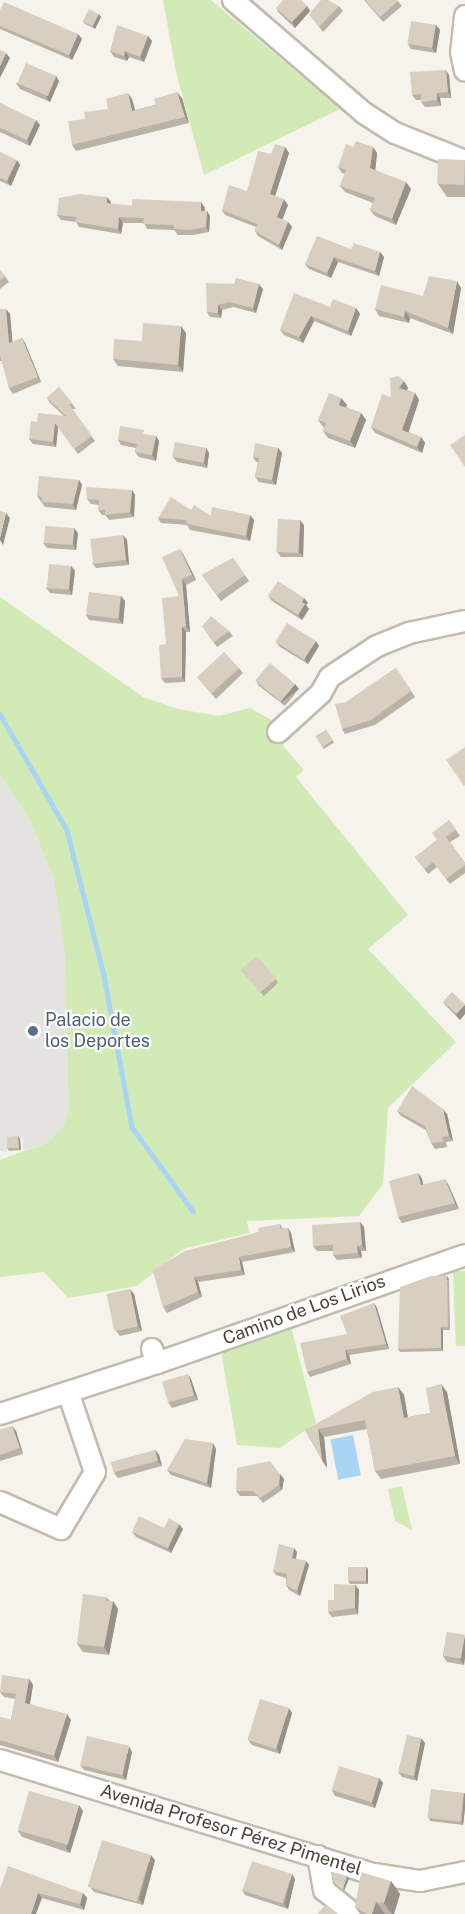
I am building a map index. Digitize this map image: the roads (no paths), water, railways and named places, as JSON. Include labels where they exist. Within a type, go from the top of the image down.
[{"type":"street","points":[[233,0],[364,113],[395,133],[465,161]]},
{"type":"street","points":[[465,16],[461,52],[465,70]]},
{"type":"street","points":[[278,732],[321,693],[330,677],[378,646],[409,633],[465,621]]},
{"type":"street","name":"Camino de Los Lirios","points":[[0,1414],[68,1392],[155,1356],[465,1255]]},
{"type":"street","points":[[0,1502],[61,1529],[95,1472],[68,1392]]},
{"type":"street","name":"Avenida Profesor Pérez Pimentel","points":[[0,1760],[402,1880],[436,1880],[465,1872]]},
{"type":"street","points":[[318,1856],[324,1890],[354,1914]]},
{"type":"water","points":[[353,1435],[361,1475],[338,1480],[330,1439]]},
{"type":"waterway","points":[[0,714],[67,830],[104,975],[132,1127],[193,1211]]},
{"type":"place","name":"Palacio de los Deportes","points":[[33,1031]]}]
